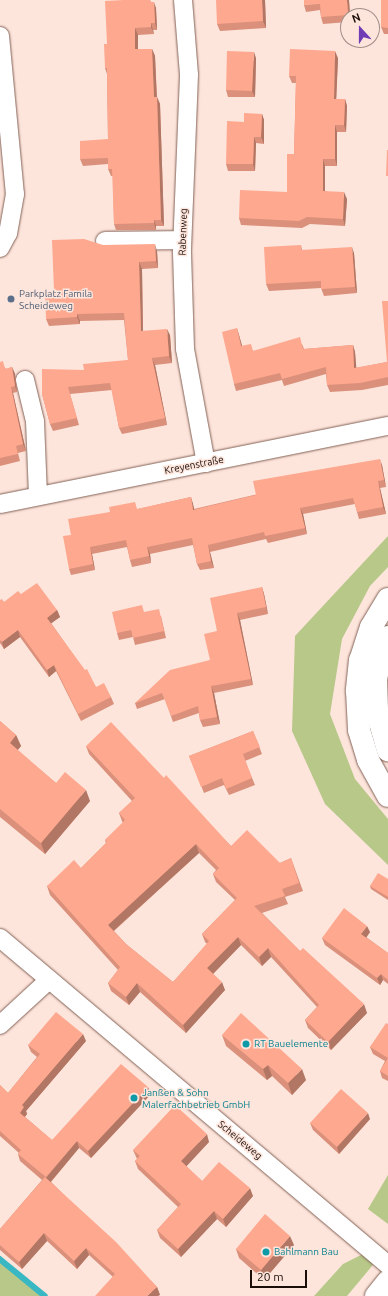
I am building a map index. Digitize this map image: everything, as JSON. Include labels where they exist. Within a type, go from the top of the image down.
[{"type":"highway","points":[[388,599],[371,627],[360,660],[357,691],[359,730],[366,753],[388,796]]},
{"type":"highway","points":[[388,637],[381,654],[376,680],[377,712],[388,750]]},
{"type":"highway","points":[[376,1296],[388,1281]]},
{"type":"street","name":"Rabenweg","points":[[183,0],[189,75],[182,240],[185,349],[206,463]]},
{"type":"street","points":[[0,36],[15,194],[8,233],[0,248]]},
{"type":"street","points":[[105,242],[182,240]]},
{"type":"street","points":[[25,380],[35,421],[38,496]]},
{"type":"street","name":"Kreyenstraße","points":[[0,504],[388,426]]},
{"type":"street","name":"Scheideweg","points":[[0,938],[388,1265]]},
{"type":"street","points":[[0,1025],[49,980]]},
{"type":"green space","points":[[388,536],[388,567],[370,586],[342,639],[330,714],[355,779],[388,819],[388,865],[325,804],[292,731],[295,636]]},
{"type":"green space","points":[[388,1175],[388,1224],[368,1209]]},
{"type":"green space","points":[[363,1254],[377,1260],[347,1296],[314,1296],[343,1264]]},
{"type":"green space","points":[[0,1259],[45,1296],[0,1296]]},
{"type":"building","points":[[150,0],[150,2],[154,2],[155,23],[151,23],[151,27],[135,28],[135,49],[152,49],[154,97],[157,97],[161,220],[154,220],[154,223],[114,224],[112,169],[108,169],[108,158],[80,159],[80,141],[108,139],[107,68],[105,68],[104,44],[107,44],[105,1]]},
{"type":"building","points":[[216,0],[262,0],[263,21],[217,24]]},
{"type":"building","points":[[304,0],[347,0],[348,8],[340,8],[340,16],[321,17],[320,4],[304,5]]},
{"type":"building","points":[[381,0],[388,0],[388,28],[381,27]]},
{"type":"building","points":[[290,49],[335,51],[334,99],[345,99],[344,125],[335,125],[335,159],[323,159],[323,191],[344,192],[343,219],[307,217],[299,221],[239,218],[240,190],[287,192],[287,154],[294,154],[296,76],[289,76]]},
{"type":"building","points":[[227,51],[254,52],[252,91],[226,90]]},
{"type":"building","points":[[244,113],[262,114],[261,137],[254,137],[253,164],[226,164],[227,121],[244,122]]},
{"type":"building","points":[[387,150],[388,176],[386,176]]},
{"type":"building","points":[[84,239],[103,245],[155,244],[156,261],[139,262],[141,331],[167,329],[169,356],[152,358],[165,418],[119,428],[110,383],[68,387],[77,418],[50,424],[42,394],[42,369],[84,370],[83,364],[128,360],[124,313],[77,314],[77,317],[46,319],[45,291],[54,291],[52,240]]},
{"type":"building","points":[[301,245],[301,250],[352,247],[355,287],[321,289],[321,281],[266,284],[264,247]]},
{"type":"building","points":[[382,301],[388,301],[388,377],[360,383],[327,385],[326,367],[282,379],[280,373],[234,384],[222,332],[237,328],[241,346],[251,344],[253,351],[300,337],[303,349],[353,345],[354,368],[387,362]]},
{"type":"building","points":[[3,361],[5,369],[12,367],[15,386],[11,387],[23,444],[16,446],[18,454],[0,458],[0,362]]},
{"type":"building","points":[[380,459],[384,480],[378,481],[383,507],[357,512],[353,498],[300,508],[305,528],[265,536],[264,532],[208,545],[211,561],[197,564],[192,538],[147,547],[149,556],[130,560],[126,540],[90,547],[93,564],[69,569],[63,536],[71,535],[68,519],[110,512],[109,507],[135,502],[137,509],[191,497],[193,510],[256,495],[253,481]]},
{"type":"building","points":[[37,583],[57,610],[47,618],[85,670],[87,669],[96,687],[104,683],[111,697],[78,714],[54,665],[47,670],[18,630],[2,642],[0,640],[0,600],[2,599],[4,602],[18,591],[21,594]]},
{"type":"building","points":[[262,587],[266,607],[237,613],[251,679],[211,686],[217,717],[200,720],[198,706],[171,716],[162,693],[135,703],[170,670],[210,660],[204,634],[217,631],[210,598]]},
{"type":"building","points":[[142,605],[144,612],[159,609],[164,631],[133,638],[131,630],[117,633],[112,612]]},
{"type":"building","points":[[0,721],[16,735],[10,743],[56,783],[65,772],[86,790],[41,843],[0,809]]},
{"type":"building","points":[[111,722],[164,778],[166,775],[231,846],[247,830],[280,863],[291,858],[299,883],[282,889],[285,896],[254,906],[300,951],[303,948],[364,1004],[328,1042],[305,1020],[319,1005],[268,948],[259,957],[238,937],[207,968],[222,982],[183,1025],[137,983],[126,997],[108,983],[120,967],[47,886],[74,860],[81,868],[107,842],[105,840],[125,820],[119,813],[135,798],[86,746]],"holes":[[[196,844],[219,868],[213,874],[237,898],[202,934],[209,941],[173,982],[126,944],[108,925]]]},
{"type":"building","points":[[253,731],[260,747],[243,754],[252,778],[226,789],[222,778],[201,787],[189,756]]},
{"type":"building","points":[[378,873],[388,879],[388,897],[370,886]]},
{"type":"building","points":[[344,908],[367,926],[361,934],[388,953],[388,980],[381,974],[377,978],[322,938]]},
{"type":"building","points":[[56,1012],[83,1034],[22,1105],[24,1107],[20,1113],[52,1140],[121,1064],[148,1087],[88,1151],[77,1141],[46,1177],[18,1154],[21,1150],[0,1131],[0,1085],[8,1093],[40,1054],[28,1045]]},
{"type":"building","points":[[241,1013],[302,1069],[288,1083],[268,1065],[263,1069],[222,1035]]},
{"type":"building","points":[[386,1023],[388,1024],[388,1058],[370,1047]]},
{"type":"building","points":[[388,1058],[388,1076],[380,1071]]},
{"type":"building","points":[[341,1089],[368,1113],[337,1147],[310,1123]]},
{"type":"building","points":[[175,1105],[207,1134],[181,1161],[202,1181],[219,1162],[250,1188],[223,1219],[214,1211],[178,1249],[157,1230],[181,1204],[135,1161],[140,1156],[133,1150]]},
{"type":"building","points":[[45,1177],[116,1242],[157,1287],[147,1296],[95,1296],[115,1274],[86,1248],[74,1261],[44,1233],[19,1262],[0,1245],[0,1229]]},
{"type":"building","name":"Bahlmann Bau","points":[[265,1214],[290,1236],[261,1270],[236,1249]]},
{"type":"waterway","points":[[0,1259],[45,1296]]},
{"type":"place","name":"Parkplatz Famila Scheideweg","points":[[11,299]]},
{"type":"place","name":"RT Bauelemente","points":[[246,1044]]},
{"type":"place","name":"Janßen & Sohn Malerfachbetrieb GmbH","points":[[134,1098]]},
{"type":"place","name":"Bahlmann Bau","points":[[266,1252]]}]
